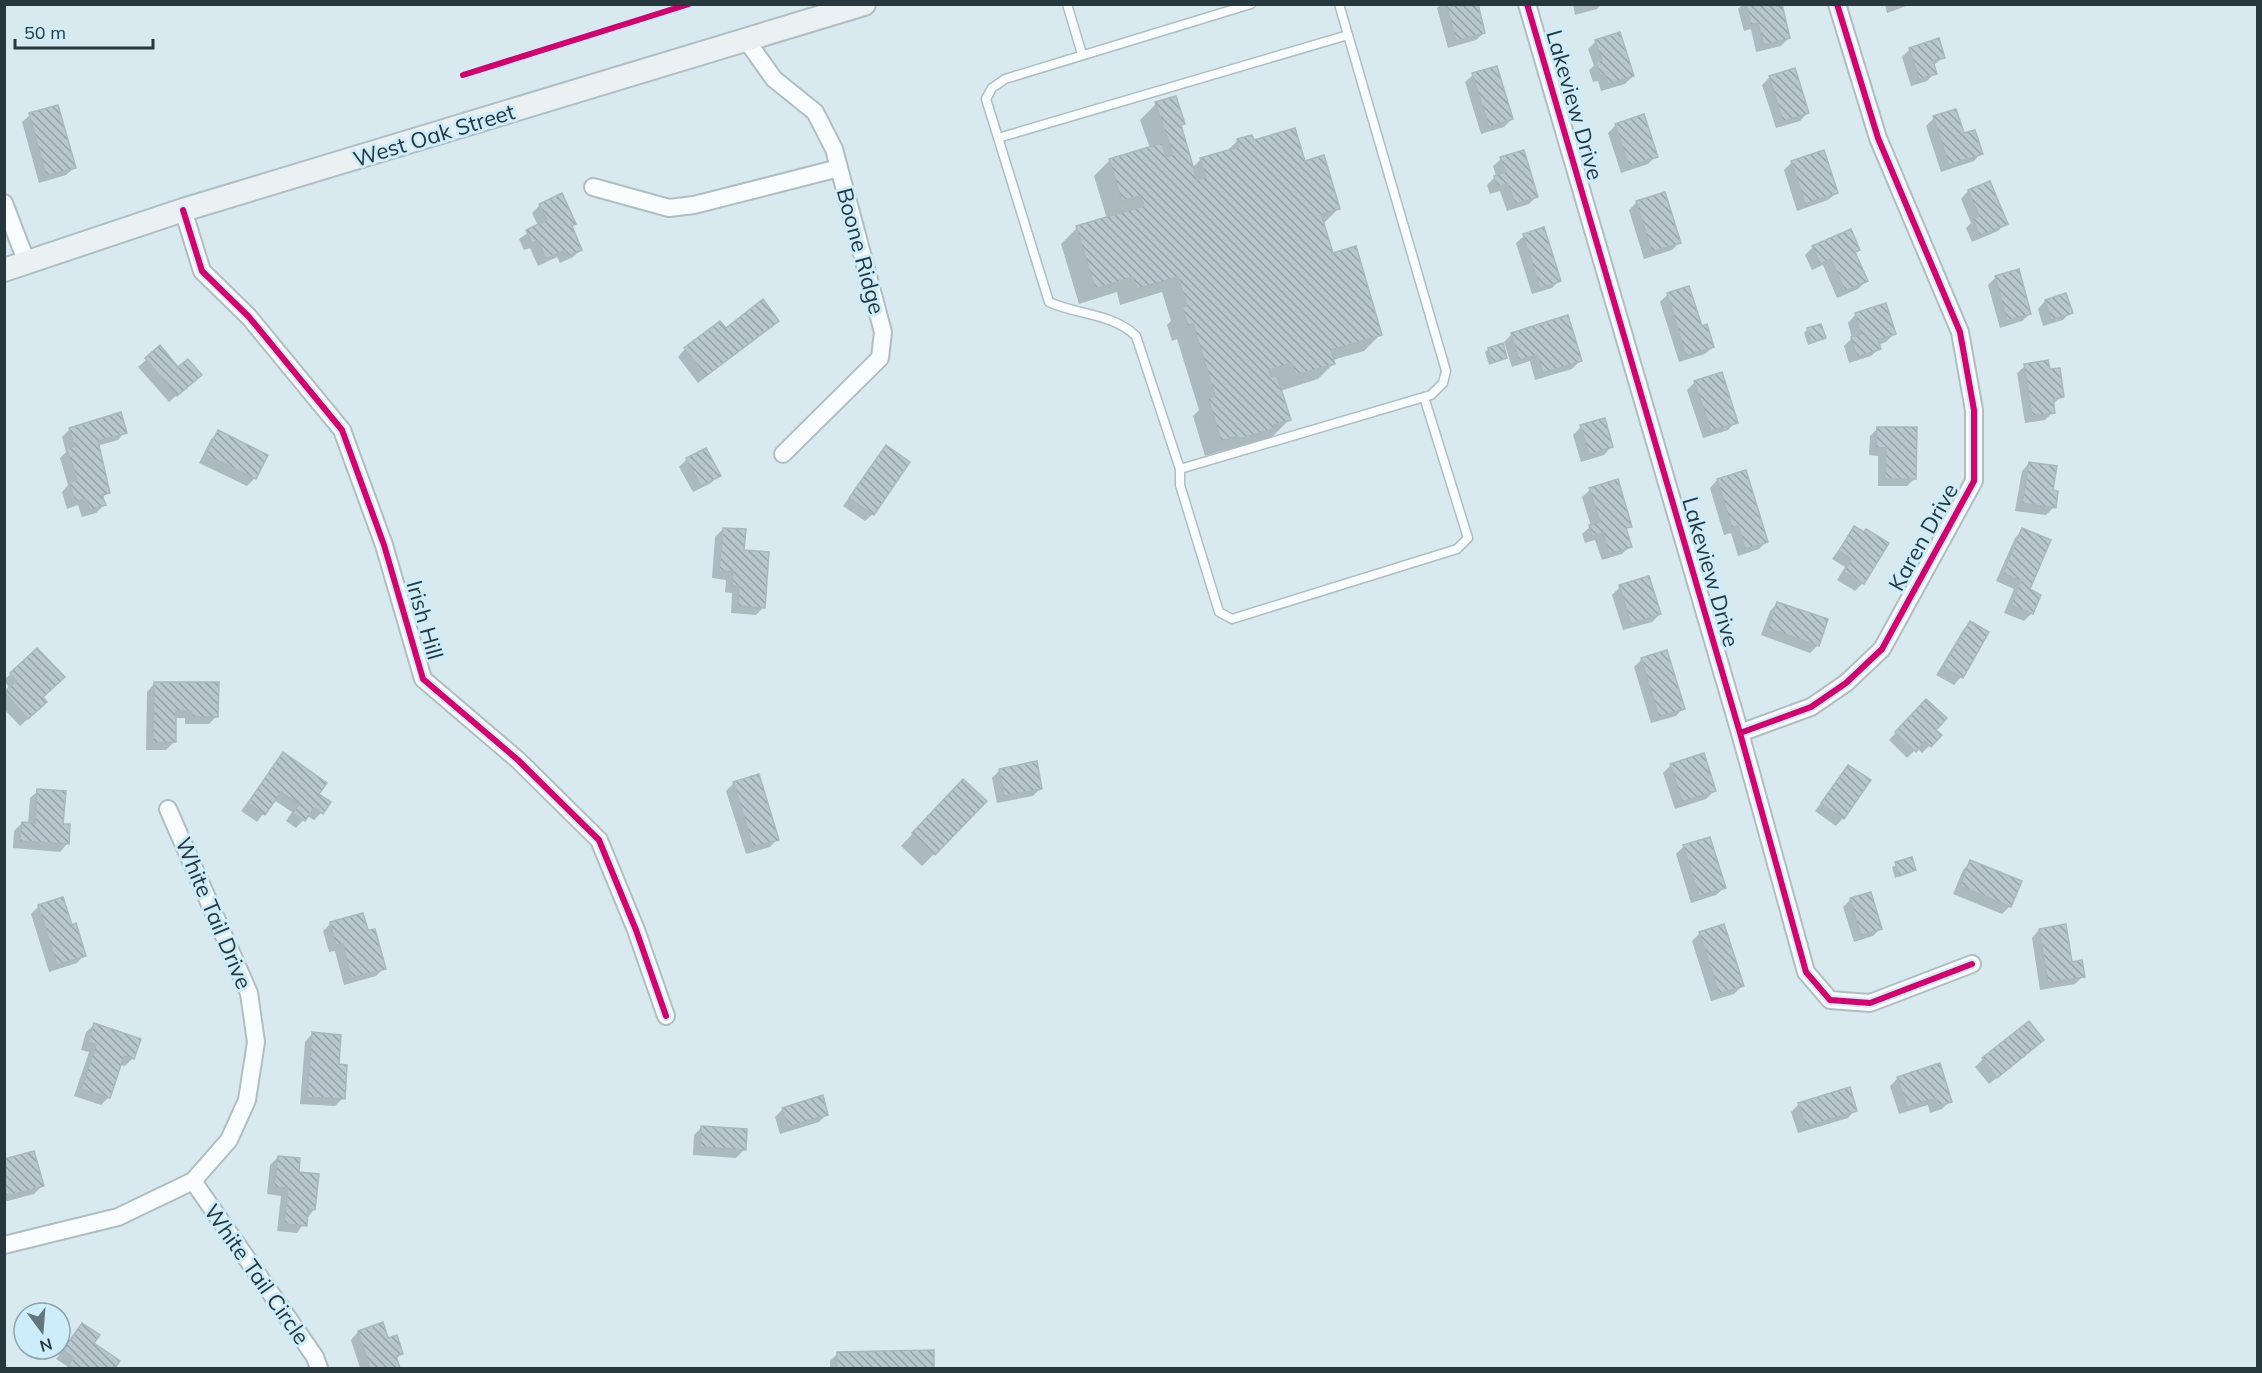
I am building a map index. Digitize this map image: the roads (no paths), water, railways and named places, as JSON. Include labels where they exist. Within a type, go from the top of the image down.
[{"type":"main road","name":"West Oak Street","points":[[4,270],[183,210],[864,4]]},
{"type":"street","name":"Lakeview Drive","points":[[1527,4],[1740,733],[1806,972],[1830,1000],[1870,1003],[1972,964]]},
{"type":"street","name":"Karen Drive","points":[[1740,733],[1811,707],[1846,683],[1882,650],[1974,481],[1974,410],[1960,332],[1878,138],[1837,4]]},
{"type":"street","name":"Boone Ridge","points":[[747,41],[774,79],[815,112],[834,149],[883,332],[880,358],[783,454]]},
{"type":"street","points":[[593,187],[669,208],[694,205],[838,168]]},
{"type":"street","points":[[4,203],[27,263]]},
{"type":"street","name":"Irish Hill","points":[[183,210],[202,271],[249,317],[342,430],[384,545],[423,679],[518,760],[599,840],[636,930],[666,1016]]},
{"type":"street","name":"White Tail Drive","points":[[168,809],[249,993],[256,1042],[247,1100],[229,1140],[193,1181]]},
{"type":"street","points":[[4,1245],[118,1217],[193,1181]]},
{"type":"street","name":"White Tail Circle","points":[[193,1181],[315,1357],[319,1368]]},
{"type":"lane","points":[[1067,4],[1082,54]]},
{"type":"lane","points":[[1251,4],[1082,54],[1005,79],[992,88],[986,99],[1049,302],[1108,320],[1127,328],[1136,336],[1180,470],[1180,485],[1219,612],[1232,619],[1458,549],[1468,538],[1424,397]]},
{"type":"lane","points":[[1180,470],[1431,395],[1443,383],[1446,371],[1339,4]]},
{"type":"lane","points":[[998,138],[1348,35]]}]
